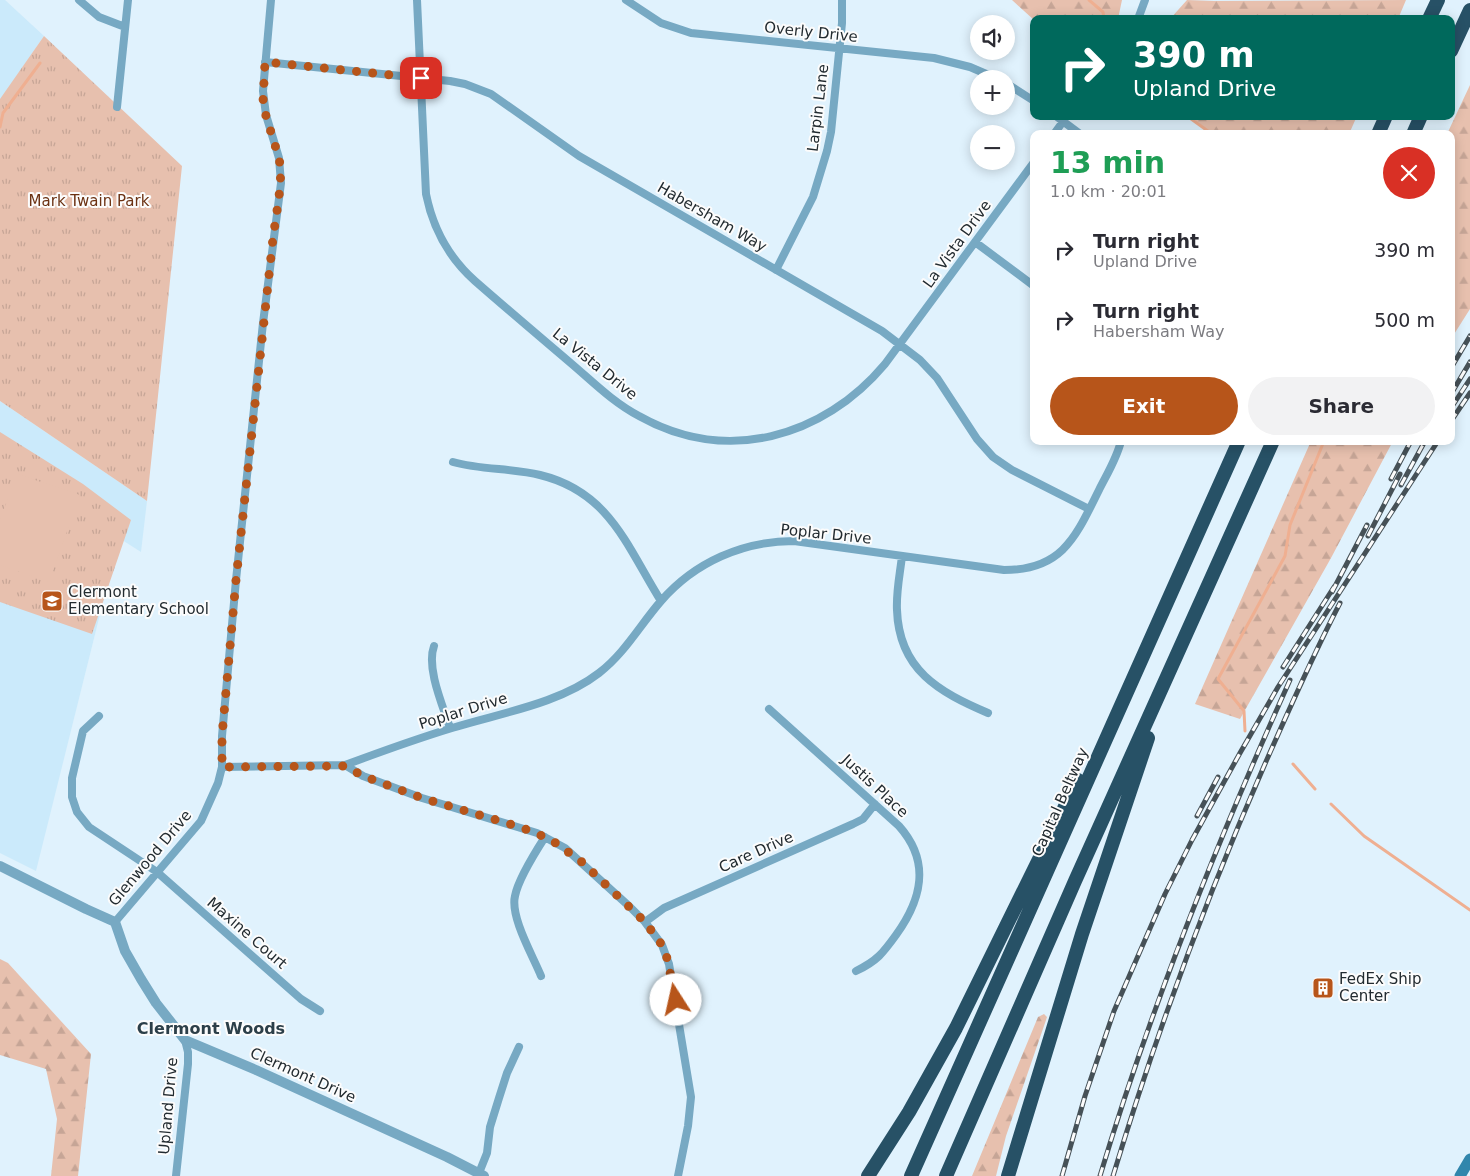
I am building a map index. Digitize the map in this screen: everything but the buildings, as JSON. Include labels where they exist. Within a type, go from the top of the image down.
[{"type":"highway","points":[[1431,15],[1438,0]]},
{"type":"highway","points":[[1455,42],[1470,10]]},
{"type":"highway","name":"Capital Beltway","points":[[911,1176],[1237,445]]},
{"type":"highway","points":[[946,1176],[1115,792],[1271,445]]},
{"type":"highway","points":[[1008,1176],[1082,934],[1146,742],[1218,564]]},
{"type":"highway","points":[[868,1176],[917,1098],[956,1028],[1146,648]]},
{"type":"main road","points":[[1460,1176],[1470,1159]]},
{"type":"street","points":[[79,0],[99,17],[125,27]]},
{"type":"street","points":[[117,107],[128,0]]},
{"type":"street","points":[[271,0],[263,102],[279,158],[281,183],[273,238],[236,580],[222,736],[222,767],[345,766],[363,776],[422,798],[545,836],[565,848],[582,862],[645,922],[662,945],[669,964],[690,1085],[688,1126],[678,1176]]},
{"type":"street","name":"La Vista Drive","points":[[417,0],[426,194],[433,222],[446,248],[474,281],[610,397],[639,417],[672,431],[709,439],[746,440],[784,433],[818,420],[848,401],[874,377],[900,344],[1030,167]]},
{"type":"street","name":"Overly Drive","points":[[626,0],[661,23],[691,33],[943,60],[977,70]]},
{"type":"street","name":"Larpin Lane","points":[[776,270],[803,220],[822,172],[831,132],[843,13],[842,0]]},
{"type":"street","points":[[1140,15],[1146,0]]},
{"type":"street","name":"Habersham Way","points":[[265,62],[465,84],[491,94],[579,156],[882,331],[920,360],[937,378],[977,439],[993,457],[1012,470],[1089,509]]},
{"type":"street","points":[[1015,89],[1030,98]]},
{"type":"street","points":[[1066,120],[1076,130]]},
{"type":"street","points":[[975,242],[1030,283]]},
{"type":"street","name":"Poplar Drive","points":[[345,766],[450,728],[554,698],[583,684],[601,672],[618,655],[661,601],[679,583],[705,565],[731,552],[759,544],[794,541],[1004,570],[1024,569],[1048,560],[1065,548],[1077,533],[1120,445]]},
{"type":"street","points":[[453,462],[472,467],[514,470],[541,475],[563,483],[586,495],[616,525],[661,601]]},
{"type":"street","points":[[902,556],[897,610],[900,632],[909,654],[921,673],[938,688],[954,698],[988,712]]},
{"type":"street","points":[[434,646],[432,667],[450,728]]},
{"type":"street","name":"Justis Place","points":[[769,709],[899,826],[911,843],[918,864],[919,887],[910,915],[885,951],[872,964],[856,971]]},
{"type":"street","name":"Maxine Court","points":[[98,716],[83,731],[72,778],[72,797],[77,812],[89,827],[157,872],[301,999],[320,1011]]},
{"type":"street","name":"Glenwood Drive","points":[[115,922],[201,821],[218,782],[222,767]]},
{"type":"street","name":"Care Drive","points":[[645,922],[664,908],[853,824],[863,818],[875,804]]},
{"type":"street","points":[[541,976],[517,922],[514,896],[545,836]]},
{"type":"street","points":[[0,866],[115,922]]},
{"type":"street","name":"Clermont Drive","points":[[115,922],[126,951],[141,979],[162,1011],[185,1040],[256,1070],[482,1174]]},
{"type":"street","name":"Upland Drive","points":[[176,1176],[188,1064],[185,1040]]},
{"type":"street","points":[[482,1174],[490,1127],[507,1073],[519,1047]]},
{"type":"shaded area","points":[[0,0],[5,0],[44,36],[0,100]]},
{"type":"shaded area","name":"Clermont Elementary School","points":[[0,401],[147,501],[141,552],[119,538],[36,871],[0,853]]},
{"type":"green space","points":[[1012,0],[1122,0],[1119,15],[1030,16]]},
{"type":"green space","points":[[1187,0],[1406,0],[1400,15],[1174,15]]},
{"type":"green space","name":"Mark Twain Park","points":[[44,36],[182,166],[147,501],[0,401],[0,99]]},
{"type":"green space","points":[[1470,85],[1470,309],[1455,333],[1455,130],[1449,130]]},
{"type":"green space","points":[[1195,120],[1355,120],[1351,130],[1207,130]]},
{"type":"green space","points":[[0,432],[83,484],[131,520],[92,634],[0,602]]},
{"type":"green space","points":[[1309,445],[1391,445],[1331,558],[1240,719],[1195,704]]},
{"type":"green space","points":[[17,474],[80,495],[49,582],[0,565],[0,520]]},
{"type":"green space","points":[[0,959],[8,963],[91,1054],[78,1176],[51,1176],[57,1119],[46,1069],[0,1055]]},
{"type":"green space","points":[[1044,1014],[1047,1017],[1006,1136],[996,1176],[972,1176],[1038,1017]]},
{"type":"waterway","points":[[1089,0],[1103,12],[1103,15]]},
{"type":"waterway","points":[[0,127],[3,113],[40,63]]},
{"type":"waterway","points":[[1193,120],[1206,130]]},
{"type":"waterway","points":[[1245,731],[1244,711],[1218,679],[1285,556],[1290,525],[1322,445]]},
{"type":"waterway","points":[[1293,764],[1315,789]]},
{"type":"waterway","points":[[1331,804],[1364,836],[1470,910]]},
{"type":"railway","points":[[1455,361],[1470,336]]},
{"type":"railway","points":[[1455,387],[1470,362]]},
{"type":"railway","points":[[1455,402],[1470,379]]},
{"type":"railway","points":[[1455,415],[1470,393]]},
{"type":"railway","points":[[1391,479],[1409,445]]},
{"type":"railway","points":[[1401,485],[1423,445]]},
{"type":"railway","points":[[1062,1176],[1085,1096],[1114,1011],[1165,894],[1192,840],[1278,687],[1435,445]]},
{"type":"railway","points":[[1368,536],[1400,474]]},
{"type":"railway","points":[[1332,592],[1367,525]]},
{"type":"railway","points":[[1283,667],[1334,587]]},
{"type":"railway","points":[[1113,1176],[1165,1017],[1204,912],[1285,718],[1340,603]]},
{"type":"railway","points":[[1100,1176],[1163,987],[1211,863],[1290,680]]},
{"type":"railway","points":[[1197,816],[1218,777]]},
{"type":"place","name":"Clermont Elementary School","points":[[52,601]]},
{"type":"place","name":"FedEx Ship Center","points":[[1323,988]]},
{"type":"district","name":"Clermont Woods","points":[[211,1028]]},
{"type":"route","points":[[421,78],[265,62],[263,102],[279,158],[281,183],[273,238],[236,580],[222,736],[222,767],[345,766],[363,776],[391,787],[452,808],[520,827],[550,839],[582,862],[645,922],[662,945],[666,954],[676,1000]]}]
